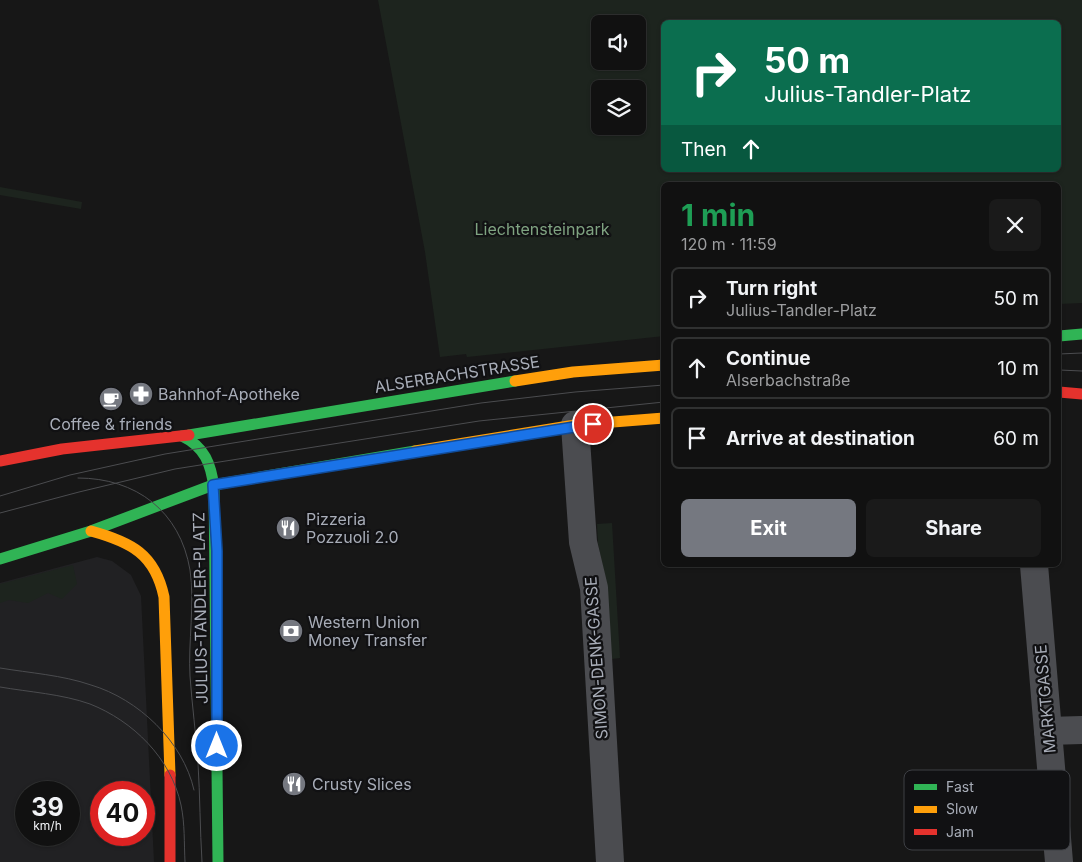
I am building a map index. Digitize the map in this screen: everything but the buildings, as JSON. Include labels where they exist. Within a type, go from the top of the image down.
[{"type":"main road","points":[[1061,336],[1082,334]]},
{"type":"main road","name":"ALSERBACHSTRASSE","points":[[182,436],[257,422],[573,372],[661,365]]},
{"type":"main road","points":[[1061,392],[1082,394]]},
{"type":"main road","points":[[575,425],[661,418]]},
{"type":"main road","name":"JULIUS-TANDLER-PLATZ","points":[[0,559],[91,531],[213,485],[575,425]]},
{"type":"main road","points":[[0,461],[62,449],[182,436],[203,448],[210,464],[213,485]]},
{"type":"main road","name":"JULIUS-TANDLER-PLATZ","points":[[213,485],[217,551],[218,862]]},
{"type":"main road","points":[[91,531],[128,544],[149,561],[160,577],[164,597],[171,816],[170,862]]},
{"type":"street","name":"SIMON-DENK-GASSE","points":[[575,425],[583,542],[594,588],[610,862]]},
{"type":"street","name":"MARKTGASSE","points":[[1034,567],[1051,770]]},
{"type":"street","points":[[1048,731],[1082,730]]},
{"type":"shaded area","points":[[97,557],[112,561],[131,575],[141,596],[150,781],[90,781],[90,846],[153,846],[154,862],[0,862],[0,583]]},
{"type":"green space","name":"Liechtensteinpark","points":[[378,0],[1082,0],[1082,303],[1061,304],[1061,182],[661,182],[661,336],[467,357],[466,354],[440,357],[425,252]]},
{"type":"green space","points":[[0,187],[82,202],[81,209],[0,195]]},
{"type":"green space","points":[[612,523],[620,658],[611,659],[607,586],[598,544],[597,524]]},
{"type":"green space","points":[[73,565],[77,584],[62,599],[48,593],[28,603],[9,600],[0,603],[0,584]]},
{"type":"tram line","points":[[1061,354],[1082,353]]},
{"type":"tram line","points":[[1061,370],[1082,371]]},
{"type":"tram line","points":[[0,496],[70,475],[165,454],[481,403],[575,392],[661,385]]},
{"type":"tram line","points":[[0,513],[175,469],[479,421],[661,402]]},
{"type":"tram line","points":[[78,478],[119,484],[152,502],[165,515],[185,549],[191,582],[190,676],[198,763],[202,862]]},
{"type":"tram line","points":[[0,668],[80,682],[125,700],[156,724],[169,739],[180,755],[194,790]]},
{"type":"tram line","points":[[0,687],[57,696],[90,704],[121,720],[148,743],[169,772],[176,788],[183,819],[185,862]]},
{"type":"traffic: fast","points":[[1061,336],[1082,334]]},
{"type":"traffic: fast","points":[[189,435],[515,381]]},
{"type":"traffic: fast","points":[[182,436],[196,445],[206,457],[214,488],[218,862]]},
{"type":"traffic: fast","points":[[0,559],[91,531],[213,485],[415,451]]},
{"type":"traffic: slow","points":[[515,381],[573,372],[661,365]]},
{"type":"traffic: slow","points":[[415,451],[575,425],[661,418]]},
{"type":"traffic: slow","points":[[91,531],[118,540],[139,552],[147,560],[160,582],[164,597],[170,775]]},
{"type":"traffic: jam","points":[[1061,392],[1082,394]]},
{"type":"traffic: jam","points":[[0,461],[62,449],[189,435]]},
{"type":"traffic: jam","points":[[170,775],[170,862]]},
{"type":"place","name":"Bahnhof-Apotheke","points":[[141,394]]},
{"type":"place","name":"Coffee & friends","points":[[111,399]]},
{"type":"place","name":"Pizzeria Pozzuoli 2.0","points":[[288,528]]},
{"type":"place","name":"Western Union Money Transfer","points":[[291,631]]},
{"type":"place","name":"Crusty Slices","points":[[294,784]]},
{"type":"route","points":[[217,746],[217,551],[213,485],[517,434],[593,424]]}]
